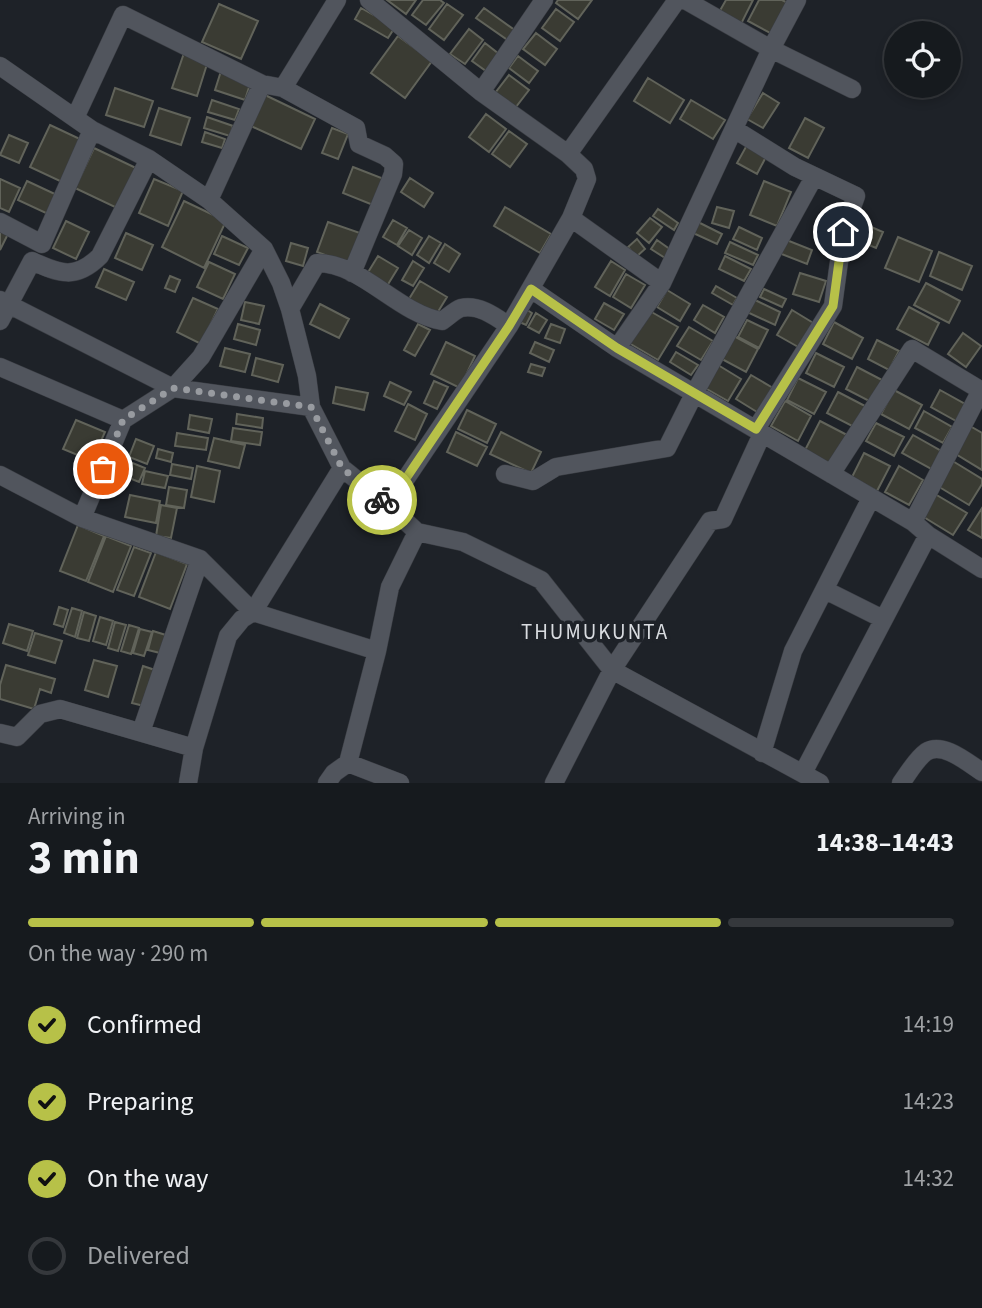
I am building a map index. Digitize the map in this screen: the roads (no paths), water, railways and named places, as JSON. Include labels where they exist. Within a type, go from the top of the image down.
[{"type":"street","points":[[283,88],[337,0]]},
{"type":"street","points":[[369,0],[481,92],[568,154],[584,169],[587,179],[571,218],[509,326],[388,505]]},
{"type":"street","points":[[481,92],[544,0]]},
{"type":"street","points":[[568,154],[677,0]]},
{"type":"street","points":[[685,0],[771,50],[852,89]]},
{"type":"street","points":[[617,348],[662,283],[797,0]]},
{"type":"street","points":[[75,118],[123,15],[261,84],[283,88],[356,128],[359,144],[386,156],[394,164],[393,174],[352,273]]},
{"type":"street","points":[[1,72],[92,130],[149,159],[209,200],[264,249],[281,282],[290,309],[307,376],[311,407],[342,468],[388,505],[416,532],[463,542],[541,580],[612,670],[820,783]]},
{"type":"street","points":[[209,200],[261,84]]},
{"type":"street","points":[[554,783],[612,670],[710,521],[723,519],[759,432],[833,306],[843,232],[856,196],[814,177],[734,129]]},
{"type":"street","points":[[0,222],[42,244],[92,130]]},
{"type":"street","points":[[0,321],[4,302],[32,261],[53,271],[65,273],[78,272],[90,266],[100,256],[149,159]]},
{"type":"street","points":[[505,474],[533,481],[556,467],[667,448],[814,177]]},
{"type":"street","points":[[571,218],[662,283]]},
{"type":"street","points":[[82,518],[123,420],[173,388],[201,358],[264,249]]},
{"type":"street","points":[[290,309],[317,263],[327,263],[352,273],[427,318],[442,321],[460,309],[473,308],[488,312],[509,326]]},
{"type":"street","points":[[531,289],[617,348],[912,522],[982,569]]},
{"type":"street","points":[[4,302],[173,388],[311,407]]},
{"type":"street","points":[[831,474],[912,349],[982,390],[912,522]]},
{"type":"street","points":[[0,367],[123,420]]},
{"type":"street","points":[[188,783],[194,748],[228,636],[253,612],[342,468]]},
{"type":"street","points":[[0,475],[82,518],[200,559],[253,612],[377,651]]},
{"type":"street","points":[[762,753],[793,651],[872,498]]},
{"type":"street","points":[[327,783],[334,773],[348,763],[377,651],[390,587],[416,532]]},
{"type":"street","points":[[803,773],[928,535]]},
{"type":"street","points":[[141,732],[200,559]]},
{"type":"street","points":[[825,590],[883,619]]},
{"type":"street","points":[[0,733],[17,737],[40,714],[60,709],[194,748]]},
{"type":"street","points":[[901,783],[925,753],[937,749],[956,755],[982,772]]},
{"type":"street","points":[[348,763],[400,783]]},
{"type":"district","name":"THUMUKUNTA","points":[[595,632]]}]
